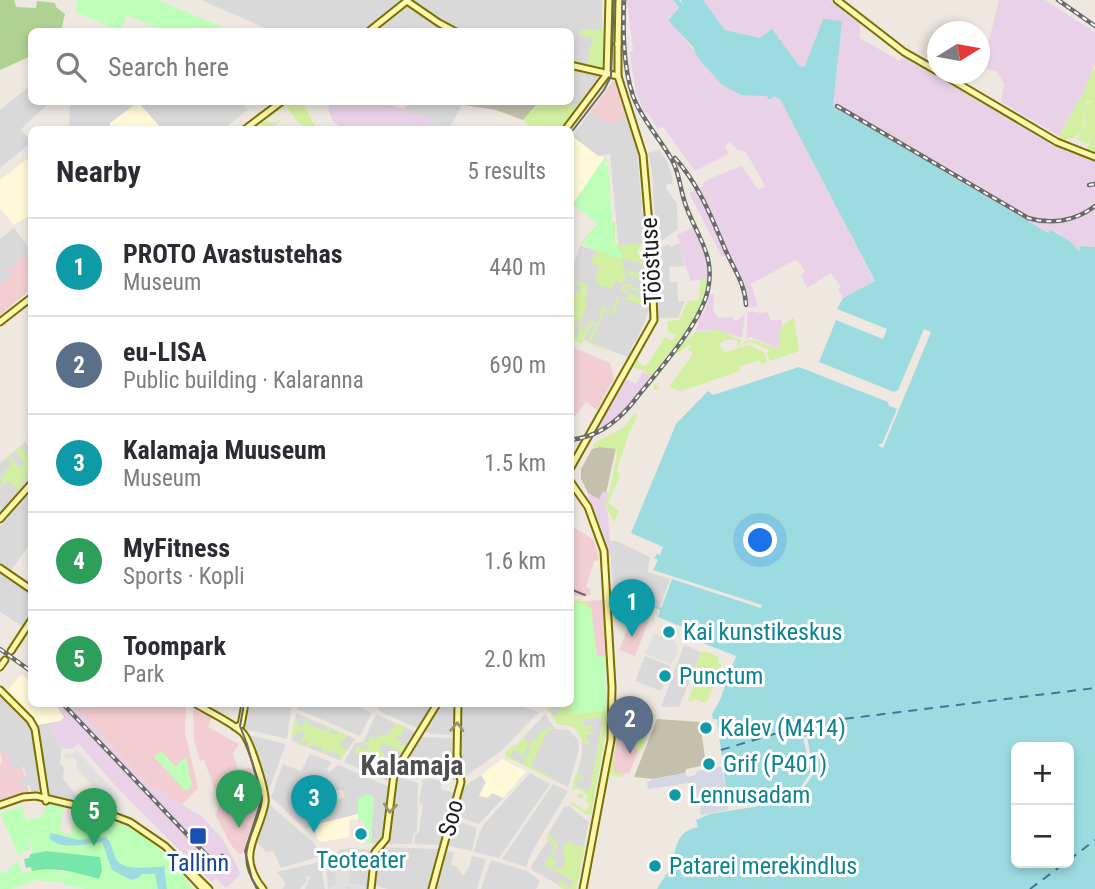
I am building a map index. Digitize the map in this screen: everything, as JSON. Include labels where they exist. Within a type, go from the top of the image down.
[{"type":"street","points":[[371,28],[406,0],[448,28]]},
{"type":"street","points":[[568,126],[607,74],[609,0]]},
{"type":"street","name":"Tööstuse","points":[[574,464],[654,320],[652,248],[643,155],[618,76],[618,0]]},
{"type":"street","points":[[837,0],[904,52],[927,65]]},
{"type":"street","points":[[574,66],[618,76]]},
{"type":"street","points":[[960,84],[1057,142],[1095,157]]},
{"type":"street","points":[[248,126],[275,105]]},
{"type":"street","points":[[0,324],[28,302]]},
{"type":"street","points":[[574,486],[589,507],[602,540],[612,674],[612,729],[583,889]]},
{"type":"street","points":[[0,520],[28,488]]},
{"type":"street","points":[[0,568],[28,587]]},
{"type":"street","points":[[11,650],[28,626]]},
{"type":"street","points":[[0,667],[5,660]]},
{"type":"street","points":[[0,690],[34,726],[46,800]]},
{"type":"street","points":[[201,707],[235,727],[244,734],[249,743],[266,800],[249,853],[255,877],[263,889]]},
{"type":"street","points":[[235,727],[241,725],[244,707]]},
{"type":"street","points":[[371,889],[374,852],[387,837],[394,774],[435,707]]},
{"type":"street","name":"Soo","points":[[432,889],[461,782],[457,755],[458,707]]},
{"type":"street","points":[[0,807],[29,799],[104,812],[136,825],[165,846],[209,889]]},
{"type":"street","points":[[46,800],[116,818],[132,825],[164,849],[203,889]]},
{"type":"shaded area","points":[[201,0],[602,0],[603,65],[598,78],[567,119],[548,105],[574,105],[574,28],[265,28]]},
{"type":"shaded area","points":[[627,0],[673,0],[679,9],[668,18],[722,85],[744,94],[780,98],[875,282],[843,298],[838,289],[841,287],[831,273],[807,288],[801,275],[805,272],[795,260],[751,284],[758,306],[750,308],[745,305],[740,282],[726,255],[722,257],[689,193],[716,176],[742,166],[758,190],[765,186],[746,152],[738,150],[729,142],[725,146],[729,154],[695,171],[663,127],[658,129],[647,112],[644,112],[636,92],[631,62],[630,52],[633,50]]},
{"type":"shaded area","points":[[703,0],[830,0],[860,23],[860,38],[900,61],[903,57],[927,71],[927,84],[950,84],[1066,151],[1095,161],[1095,247],[1080,246],[1079,251],[1058,233],[1051,230],[1048,234],[833,105],[841,21],[805,67],[800,67],[760,38],[725,30]]},
{"type":"shaded area","points":[[999,0],[1045,0],[1095,32],[1095,64],[1084,92],[1059,136],[1001,102],[1004,84],[997,72],[990,70],[990,37]]},
{"type":"shaded area","points":[[613,81],[618,85],[626,117],[609,124],[590,112]]},
{"type":"shaded area","points":[[28,87],[28,105],[47,105],[21,129],[28,138],[28,145],[0,168],[0,110]]},
{"type":"shaded area","points":[[70,105],[244,105],[248,110],[227,126],[69,126]]},
{"type":"shaded area","points":[[134,105],[141,105],[159,126],[110,126],[110,123]]},
{"type":"shaded area","points":[[329,105],[389,105],[443,126],[339,126],[332,120]]},
{"type":"shaded area","points":[[407,105],[462,105],[451,126],[442,126],[404,109]]},
{"type":"shaded area","points":[[464,105],[536,105],[523,120],[496,110]]},
{"type":"shaded area","points":[[590,112],[609,124],[627,116],[636,143],[645,240],[634,254],[648,259],[650,307],[628,357],[574,336],[574,264],[580,245],[622,260],[624,253],[618,242],[610,154],[598,156],[574,138],[574,133]]},
{"type":"shaded area","points":[[574,138],[598,156],[605,157],[574,202]]},
{"type":"shaded area","points":[[659,150],[667,161],[672,176],[673,184],[667,184],[666,188],[677,204],[678,229],[656,245],[652,169],[648,153]]},
{"type":"shaded area","points":[[28,158],[28,217],[14,225],[0,208],[0,180]]},
{"type":"shaded area","points":[[693,227],[703,246],[707,279],[691,281],[677,244],[680,243],[677,235]]},
{"type":"shaded area","points":[[14,228],[28,247],[28,253],[8,270],[12,275],[0,284],[0,239]]},
{"type":"shaded area","points":[[669,244],[671,247],[677,244],[685,266],[669,267],[670,282],[677,282],[678,301],[685,301],[678,318],[658,318],[656,249]]},
{"type":"shaded area","points":[[28,253],[28,292],[0,315],[0,284],[11,275],[8,270]]},
{"type":"shaded area","points":[[709,294],[714,294],[713,310],[718,318],[733,317],[738,320],[745,314],[742,338],[718,330],[696,331]]},
{"type":"shaded area","points":[[748,311],[767,311],[771,320],[782,320],[779,349],[751,337],[746,338]]},
{"type":"shaded area","points":[[574,348],[610,363],[614,378],[597,410],[586,402],[574,417]]},
{"type":"shaded area","points":[[643,371],[650,377],[622,412],[602,430],[598,426],[626,379],[636,384]]},
{"type":"shaded area","points":[[25,442],[28,446],[28,484],[0,517],[0,463]]},
{"type":"shaded area","points":[[616,448],[606,493],[603,491],[599,499],[588,493],[581,479],[581,469],[592,449]]},
{"type":"shaded area","points":[[28,493],[28,546],[10,572],[0,565],[0,526]]},
{"type":"shaded area","points":[[588,493],[609,493],[605,505],[608,514],[609,556],[588,496]]},
{"type":"shaded area","points":[[574,528],[594,540],[599,560],[594,561],[586,587],[591,594],[584,597],[574,595]]},
{"type":"shaded area","points":[[609,541],[617,541],[650,557],[648,572],[670,579],[660,607],[616,589],[613,585]]},
{"type":"shaded area","points":[[0,571],[28,591],[28,621],[24,627],[0,612]]},
{"type":"shaded area","points":[[602,600],[606,656],[597,657],[591,608],[574,602]]},
{"type":"shaded area","points":[[634,614],[646,619],[648,623],[635,656],[619,650]]},
{"type":"shaded area","points":[[654,633],[674,641],[678,646],[674,663],[645,654]]},
{"type":"shaded area","points":[[684,645],[701,652],[679,707],[661,707]]},
{"type":"shaded area","points":[[645,656],[671,666],[661,691],[635,681]]},
{"type":"shaded area","points":[[22,674],[28,679],[28,707],[57,707],[64,717],[60,721],[37,725],[6,691]]},
{"type":"shaded area","points":[[0,688],[6,691],[37,725],[49,722],[62,747],[60,763],[64,768],[63,778],[79,799],[78,804],[50,798],[48,792],[33,794],[29,785],[22,786],[19,779],[26,776],[24,767],[12,770],[6,751],[0,752]]},
{"type":"shaded area","points":[[574,705],[602,711],[603,719],[589,795],[574,786],[582,754],[582,739],[578,731],[571,726],[557,724],[549,710],[552,707]]},
{"type":"shaded area","points":[[58,707],[74,707],[152,787],[201,816],[223,839],[241,874],[226,888],[216,878],[212,882],[121,792],[78,743],[73,748],[64,749],[49,722]]},
{"type":"shaded area","points":[[74,707],[186,707],[185,732],[198,788],[182,805],[152,787]]},
{"type":"shaded area","points":[[193,707],[196,707],[212,717],[208,727],[239,744],[233,754],[238,769],[252,768],[260,799],[243,853],[239,854],[231,845],[215,814],[220,804],[204,760],[200,761],[194,740]]},
{"type":"shaded area","points":[[249,707],[292,707],[287,739],[244,729]]},
{"type":"shaded area","points":[[359,707],[372,713],[360,736],[297,709]]},
{"type":"shaded area","points":[[379,707],[433,707],[419,729],[378,709]]},
{"type":"shaded area","points":[[437,707],[456,707],[455,735],[423,731]]},
{"type":"shaded area","points":[[460,707],[524,707],[539,712],[501,751],[465,777],[462,776],[459,752]]},
{"type":"shaded area","points":[[296,713],[356,739],[339,760],[292,741]]},
{"type":"shaded area","points":[[376,714],[417,733],[388,781],[344,762],[355,743],[363,742]]},
{"type":"shaded area","points":[[545,714],[555,729],[569,730],[578,740],[579,750],[568,787],[506,756]]},
{"type":"shaded area","points":[[657,719],[700,722],[706,765],[686,769],[685,773],[653,779],[634,777]]},
{"type":"shaded area","points":[[619,725],[638,752],[629,773],[614,776],[611,774]]},
{"type":"shaded area","points":[[249,735],[286,744],[268,792],[265,792]]},
{"type":"shaded area","points":[[419,737],[455,738],[459,781],[426,775],[418,778],[398,773]]},
{"type":"shaded area","points":[[76,750],[121,798],[117,803],[112,798],[107,801],[114,812],[89,806],[100,795],[103,797],[76,768],[77,760],[72,756],[69,759],[64,758],[65,753],[73,754]]},
{"type":"shaded area","points":[[6,751],[12,770],[22,767],[25,777],[19,779],[22,786],[27,785],[29,792],[0,802],[0,752]]},
{"type":"shaded area","points":[[310,754],[332,762],[327,769],[329,772],[338,765],[390,787],[382,844],[371,843],[373,797],[358,799],[358,814],[319,824],[323,820],[328,803],[345,797],[342,790],[332,791],[328,778],[322,812],[316,814],[318,820],[306,830],[271,797],[283,764],[301,771]]},
{"type":"shaded area","points":[[502,759],[526,771],[503,798],[492,793],[488,798],[479,796],[486,782],[481,775]]},
{"type":"shaded area","points":[[722,766],[728,810],[701,815],[695,782],[648,789],[647,782],[653,779],[685,773],[688,777],[695,775],[697,771]]},
{"type":"shaded area","points":[[530,773],[550,784],[499,858],[474,852],[485,823]]},
{"type":"shaded area","points":[[481,775],[492,793],[503,798],[479,824],[453,815],[460,789]]},
{"type":"shaded area","points":[[396,776],[418,783],[417,831],[413,834],[412,844],[389,844]]},
{"type":"shaded area","points":[[427,778],[442,781],[441,789],[455,793],[441,845],[414,844],[415,835],[419,832],[423,805],[419,802],[423,780]]},
{"type":"shaded area","points":[[553,784],[568,791],[526,867],[502,859]]},
{"type":"shaded area","points":[[270,805],[315,844],[318,857],[281,868],[273,851],[266,852],[254,839],[266,806]]},
{"type":"shaded area","points":[[569,806],[589,822],[575,889],[566,889],[532,870],[531,866],[551,836],[548,834],[564,807]]},
{"type":"shaded area","points":[[358,814],[358,819],[350,820],[349,837],[321,842],[318,840],[314,825]]},
{"type":"shaded area","points":[[452,819],[477,828],[472,851],[445,845]]},
{"type":"shaded area","points":[[381,847],[438,849],[429,889],[388,889],[373,885],[377,853]]},
{"type":"shaded area","points":[[349,848],[373,850],[369,889],[328,889],[326,861],[332,860],[338,869],[337,853]]},
{"type":"shaded area","points":[[374,850],[371,867],[361,867],[361,871],[350,870],[349,883],[369,889],[351,889],[347,886],[346,889],[328,889],[336,884],[334,867],[338,870],[342,865],[338,858],[360,856],[360,860],[347,860],[346,866],[371,866]]},
{"type":"shaded area","points":[[444,851],[454,852],[451,865],[456,866],[463,876],[470,866],[472,856],[486,859],[477,889],[433,889]]},
{"type":"shaded area","points":[[491,860],[527,871],[540,881],[536,889],[481,889]]},
{"type":"shaded area","points":[[320,862],[325,889],[305,889],[311,875],[306,876],[307,881],[300,889],[282,889],[286,884],[277,872]]},
{"type":"green space","points":[[0,0],[14,0],[16,7],[36,8],[37,1],[55,3],[65,14],[62,28],[28,28],[28,57],[0,70]]},
{"type":"green space","points":[[77,0],[158,0],[224,28],[157,28],[127,15],[121,28],[113,28],[76,12]]},
{"type":"green space","points":[[606,0],[606,66],[603,70],[588,64],[593,38],[579,35],[581,29],[591,29],[593,32],[594,29],[603,29],[605,64]]},
{"type":"green space","points":[[1093,69],[1095,156],[1086,152],[1092,134],[1087,144],[1077,139],[1085,124],[1085,109],[1083,127],[1078,135],[1062,142],[1057,140],[1084,92]]},
{"type":"green space","points":[[279,105],[304,105],[315,126],[305,126],[298,122],[286,106],[264,121],[275,123],[283,118],[275,126],[256,123],[264,117],[262,122],[279,108],[265,116]]},
{"type":"green space","points":[[536,105],[572,105],[577,109],[563,126],[530,126],[523,120]]},
{"type":"green space","points":[[605,157],[608,161],[604,166],[608,166],[614,242],[623,255],[618,258],[585,246],[584,241],[598,224],[574,203]]},
{"type":"green space","points":[[615,222],[615,243],[643,243],[636,253],[645,253],[648,266],[624,259],[615,246],[623,259],[625,273],[631,275],[627,271],[629,269],[643,276],[643,280],[647,282],[626,274],[625,279],[645,287],[625,280],[624,278],[623,282],[644,291],[635,288],[642,293],[630,286],[626,287],[625,291],[645,299],[645,293],[651,295],[652,309],[620,297],[627,298],[630,295],[621,290],[623,285],[626,285],[616,280],[612,289],[597,284],[598,281],[595,280],[599,266],[589,262],[597,249],[581,243],[596,226],[602,232],[598,224]]},
{"type":"green space","points":[[707,279],[705,293],[695,319],[652,375],[650,377],[645,371],[632,367],[637,361],[647,365],[665,337],[672,341],[676,334],[668,332],[667,321],[679,320],[688,301],[699,300],[700,280]]},
{"type":"green space","points":[[574,280],[587,285],[587,304],[581,320],[584,334],[590,322],[598,324],[602,306],[612,312],[617,297],[620,298],[613,315],[604,311],[591,342],[609,352],[590,344],[589,339],[596,326],[592,324],[582,344],[574,340],[581,327],[576,325],[574,328],[574,322],[579,325],[581,321],[574,318],[574,296],[582,287],[574,283]]},
{"type":"green space","points":[[648,283],[651,284],[651,293],[645,291]]},
{"type":"green space","points":[[794,317],[799,351],[770,361],[767,353],[769,350],[751,342],[743,344],[744,341],[754,340],[779,349],[781,326]]},
{"type":"green space","points":[[719,330],[741,340],[738,346],[737,340],[724,340],[719,345],[725,352],[750,345],[764,352],[767,362],[761,364],[759,360],[739,367],[740,371],[681,391],[669,387],[693,354],[688,349],[692,346],[690,345],[673,356],[653,383],[680,346],[695,332]]},
{"type":"green space","points":[[636,412],[637,417],[617,470],[620,476],[608,503],[619,511],[614,522],[605,505],[617,449],[594,448],[593,445],[623,428]]},
{"type":"green space","points":[[23,444],[21,448],[27,450],[24,453],[28,457],[28,470],[25,474],[28,480],[24,482],[18,478],[25,485],[20,486],[20,491],[8,481],[0,488],[0,475],[5,475],[4,471],[12,461],[9,458],[4,460],[12,453],[11,457],[19,468],[25,463],[15,451]]},
{"type":"green space","points":[[574,600],[589,603],[597,657],[605,656],[607,712],[603,713],[607,713],[607,726],[591,815],[585,814],[570,803],[586,811],[590,805],[585,801],[588,795],[576,788],[573,791],[572,789],[576,773],[583,777],[583,781],[577,778],[576,785],[590,790],[603,719],[584,720],[584,727],[592,725],[592,729],[584,730],[593,731],[593,734],[587,734],[589,744],[584,744],[574,728],[556,723],[553,717],[560,707],[574,707]]},
{"type":"green space","points":[[574,602],[591,608],[597,657],[605,656],[606,711],[571,714],[571,707],[574,707]]},
{"type":"green space","points":[[702,651],[719,658],[718,663],[722,665],[706,703],[688,700],[698,675],[693,673]]},
{"type":"green space","points":[[615,711],[652,712],[656,715],[639,753],[619,726],[614,753],[611,755],[614,756],[614,771],[625,776],[616,777],[609,774]]},
{"type":"green space","points":[[307,718],[307,723],[326,732],[328,728],[316,721],[337,731],[330,732],[336,735],[338,731],[347,735],[343,742],[339,741],[338,744],[342,744],[341,747],[347,750],[340,760],[340,755],[335,753],[333,758],[333,752],[327,750],[325,754],[322,753],[324,749],[318,746],[315,751],[316,745],[306,747],[308,742],[304,740],[301,744],[303,746],[299,745],[305,732],[297,731],[295,736],[293,735],[292,741],[298,744],[291,741],[294,719],[302,729]]},
{"type":"green space","points":[[396,723],[410,730],[404,729],[401,734],[404,737],[398,735],[395,738],[403,744],[398,744],[408,747],[405,753],[383,743],[379,750],[385,753],[383,760],[374,757],[368,773],[367,767],[363,765],[359,769],[364,757],[354,752],[358,745],[368,750],[370,747],[363,741],[368,743],[370,737],[375,739],[383,734],[387,736]]},
{"type":"green space","points":[[554,727],[546,734],[531,766],[552,777],[551,779],[522,764],[531,748],[527,746],[524,756],[514,749],[510,757],[520,761],[519,763],[506,757],[505,753],[524,737],[530,745],[544,730]]},
{"type":"green space","points":[[161,751],[175,766],[186,757],[192,786],[186,791],[154,757]]},
{"type":"green space","points":[[367,794],[374,797],[371,843],[365,843],[364,820],[358,819],[358,799]]},
{"type":"green space","points":[[46,804],[63,808],[60,831],[71,835],[75,811],[112,821],[143,836],[169,858],[193,889],[86,889],[65,885],[64,882],[40,879],[11,889],[0,889],[0,871],[7,872],[17,861],[22,873],[42,869],[78,873],[99,857],[46,851],[31,854],[30,839],[30,848],[19,856],[0,813],[22,806],[26,821],[43,816]]},
{"type":"green space","points":[[548,833],[558,845],[551,859],[560,864],[555,863],[553,866],[557,869],[560,867],[559,870],[566,857],[559,853],[564,853],[562,846],[565,847],[569,841],[579,847],[585,846],[581,866],[575,862],[581,868],[576,889],[564,889],[559,886],[560,880],[570,888],[574,881],[544,865],[554,848],[553,843],[546,838]]},
{"type":"green space","points":[[46,851],[100,857],[102,871],[99,879],[66,871],[32,871],[31,867],[26,868],[24,859],[31,854]]},
{"type":"water","points":[[673,0],[679,0],[683,5],[681,0],[703,0],[725,30],[760,38],[772,29],[800,67],[805,66],[823,19],[842,21],[833,106],[1048,233],[1051,230],[1071,242],[1079,251],[1080,246],[1095,247],[1095,889],[657,889],[670,867],[681,836],[698,827],[696,820],[710,814],[785,802],[790,808],[814,773],[807,737],[803,737],[811,772],[794,797],[728,806],[717,719],[713,719],[712,714],[736,656],[695,640],[697,633],[658,617],[672,579],[761,608],[762,605],[653,570],[658,560],[654,558],[657,554],[660,555],[663,547],[631,533],[676,424],[708,391],[713,395],[799,367],[888,402],[889,406],[897,409],[882,444],[879,444],[883,448],[931,332],[924,329],[898,390],[894,392],[819,362],[836,320],[883,339],[887,329],[837,309],[843,298],[875,281],[780,99],[774,96],[768,99],[767,96],[741,95],[722,85],[668,20],[679,8]]},
{"type":"water","points":[[51,833],[78,840],[106,837],[118,862],[129,867],[164,865],[167,889],[158,889],[155,874],[142,874],[131,880],[112,870],[102,842],[74,846],[60,844],[49,838]]},
{"type":"waterway","points":[[633,598],[661,609]]},
{"type":"ferry route","points":[[721,750],[811,723],[1095,688]]},
{"type":"ferry route","points":[[1074,856],[1095,840]]},
{"type":"ferry route","points":[[1030,889],[1058,868]]},
{"type":"tram line","points":[[574,129],[604,90],[611,76],[614,0]]},
{"type":"tram line","points":[[574,591],[585,595]]},
{"type":"tram line","points":[[243,707],[240,726],[262,798],[245,851],[257,889]]},
{"type":"railway","points":[[574,439],[603,429],[630,406],[692,325],[706,297],[709,283],[710,271],[705,249],[686,206],[675,165],[633,96],[625,61],[624,0]]},
{"type":"railway","points":[[1058,0],[1095,26]]},
{"type":"railway","points":[[837,106],[1028,218],[1063,220],[1080,215],[1095,206]]},
{"type":"railway","points":[[675,158],[698,190],[741,283],[746,305]]},
{"type":"railway","points":[[1089,185],[1095,184]]},
{"type":"railway","points":[[0,649],[28,669]]},
{"type":"railway","points":[[66,707],[217,866]]},
{"type":"railway","points":[[222,856],[225,859]]},
{"type":"place","name":"Kai kunstikeskus","points":[[669,632]]},
{"type":"place","name":"PROTO Avastustehas","points":[[632,637]]},
{"type":"place","name":"Punctum","points":[[665,676]]},
{"type":"place","name":"Kalev (M414)","points":[[706,728]]},
{"type":"place","name":"eu-LISA","points":[[630,754]]},
{"type":"place","name":"Grif (P401)","points":[[709,764]]},
{"type":"place","name":"Lennusadam","points":[[675,795]]},
{"type":"place","name":"MyFitness","points":[[239,828]]},
{"type":"place","name":"Kalamaja Muuseum","points":[[314,833]]},
{"type":"place","name":"Teoteater","points":[[361,834]]},
{"type":"place","name":"Tallinn","points":[[198,836]]},
{"type":"place","name":"Toompark","points":[[94,846]]},
{"type":"place","name":"Patarei merekindlus","points":[[655,866]]},
{"type":"district","name":"Kalamaja","points":[[412,765]]}]
